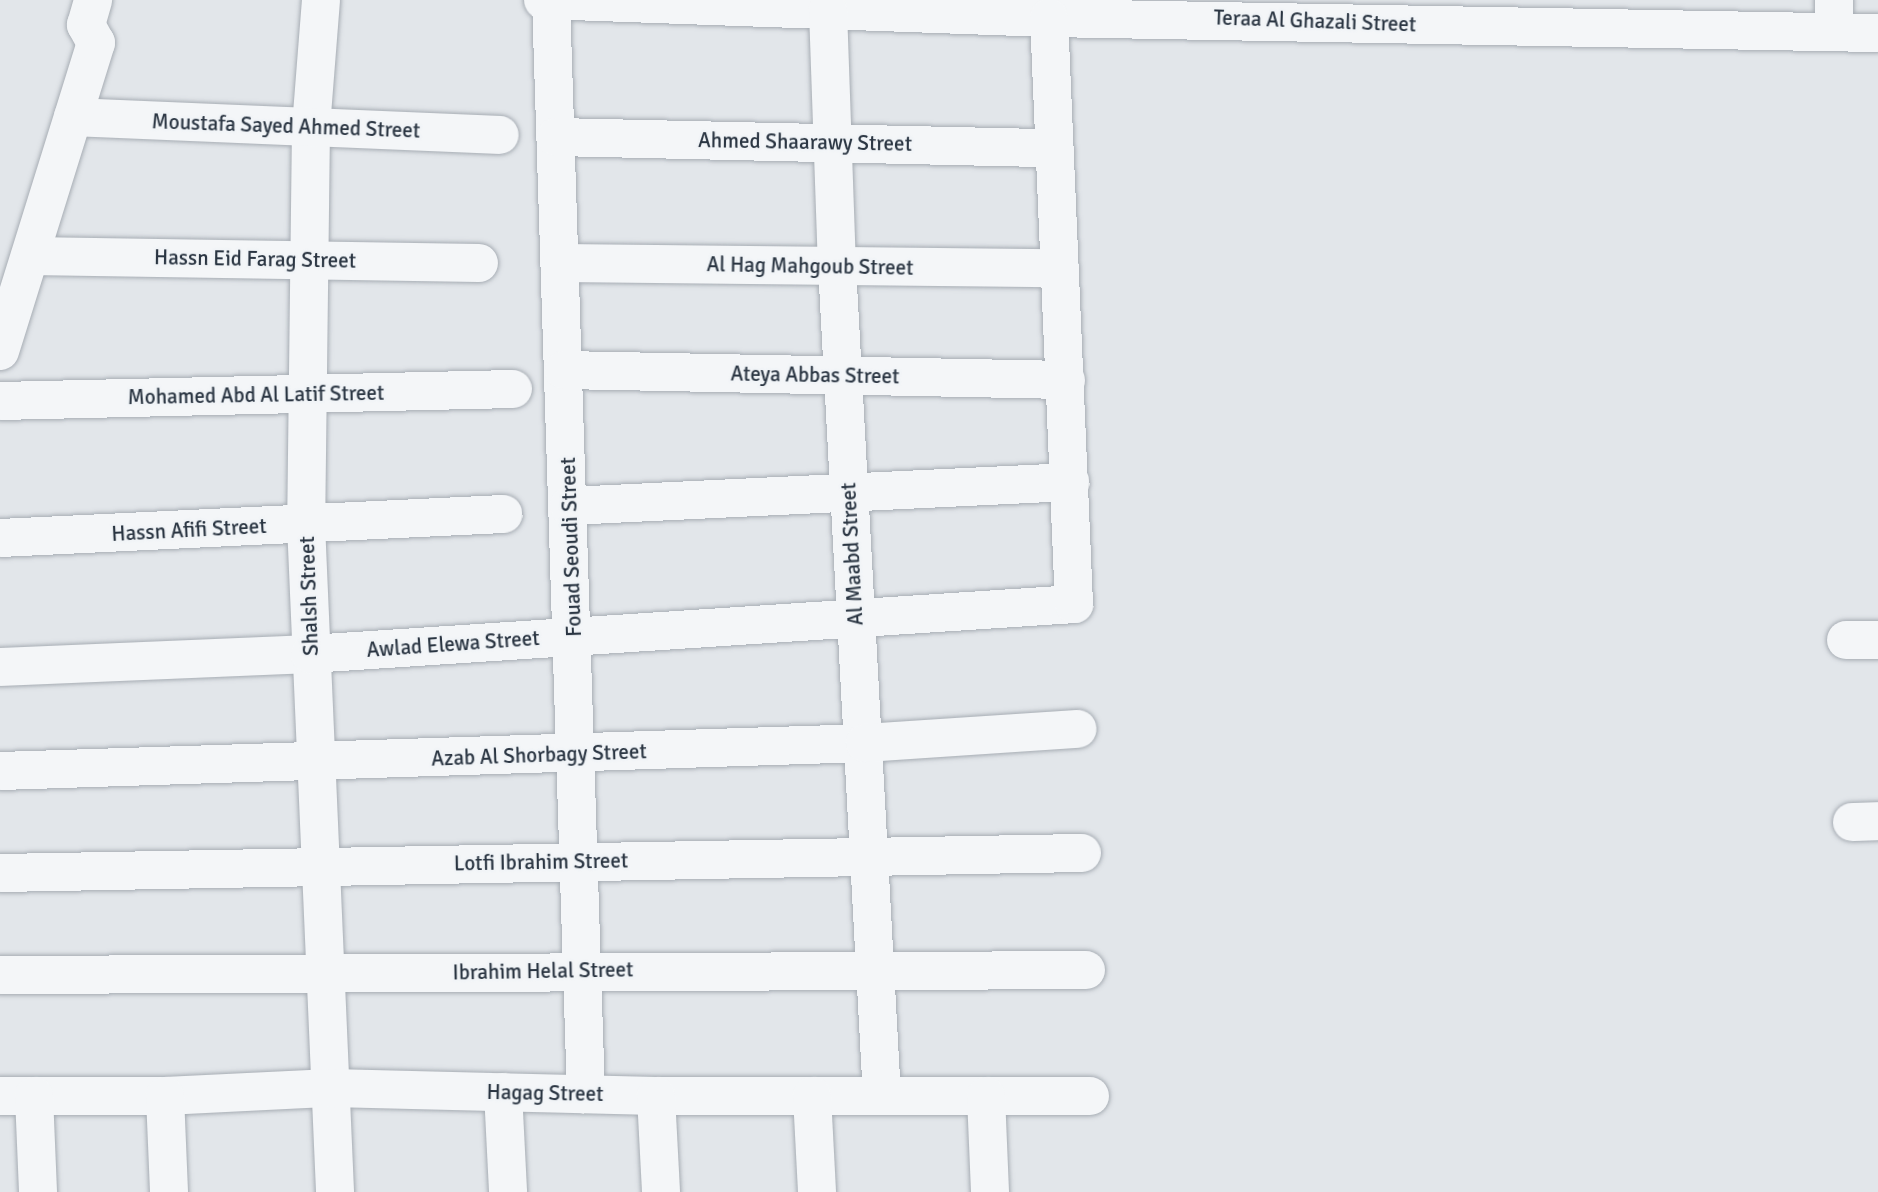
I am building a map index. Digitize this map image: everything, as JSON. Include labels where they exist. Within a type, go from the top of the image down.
[{"type":"street","points":[[0,350],[96,43],[86,25],[93,0]]},
{"type":"street","name":"Shalsh Street","points":[[321,0],[311,127],[306,524],[310,654],[328,974],[335,1192]]},
{"type":"street","name":"Teraa Al Ghazali Street","points":[[543,0],[828,10],[1006,8],[1049,18],[1218,9],[1834,16],[1878,33]]},
{"type":"street","name":"Fouad Seoudi Street","points":[[551,1],[578,754],[586,1094]]},
{"type":"street","name":"Al Maabd Street","points":[[828,10],[835,143],[837,266],[855,619],[865,743],[882,1096]]},
{"type":"street","points":[[569,506],[1070,482],[1049,18]]},
{"type":"street","name":"Moustafa Sayed Ahmed Street","points":[[73,117],[500,135]]},
{"type":"street","name":"Ahmed Shaarawy Street","points":[[556,137],[1053,148]]},
{"type":"street","name":"Hassn Eid Farag Street","points":[[30,256],[479,263]]},
{"type":"street","name":"Al Hag Mahgoub Street","points":[[561,263],[1060,268]]},
{"type":"street","name":"Ateya Abbas Street","points":[[565,370],[1066,380]]},
{"type":"street","name":"Mohamed Abd Al Latif Street","points":[[0,401],[513,389]]},
{"type":"street","name":"Awlad Elewa Street","points":[[0,667],[310,654],[1074,604],[1070,482]]},
{"type":"street","name":"Hassn Afifi Street","points":[[0,538],[503,514]]},
{"type":"street","name":"Azab Al Shorbagy Street","points":[[0,771],[318,763],[865,743],[1078,729]]},
{"type":"street","name":"Lotfi Ibrahim Street","points":[[0,873],[1082,853]]},
{"type":"street","name":"Ibrahim Helal Street","points":[[0,975],[583,970],[1086,970]]},
{"type":"street","name":"Hagag Street","points":[[17,1096],[166,1096],[331,1088],[656,1096],[1090,1096]]},
{"type":"street","points":[[503,1092],[508,1192]]},
{"type":"street","points":[[17,1096],[38,1192]]},
{"type":"street","points":[[166,1096],[169,1192]]},
{"type":"street","points":[[656,1096],[661,1192]]},
{"type":"street","points":[[812,1096],[817,1192]]},
{"type":"street","points":[[986,1096],[990,1192]]}]
